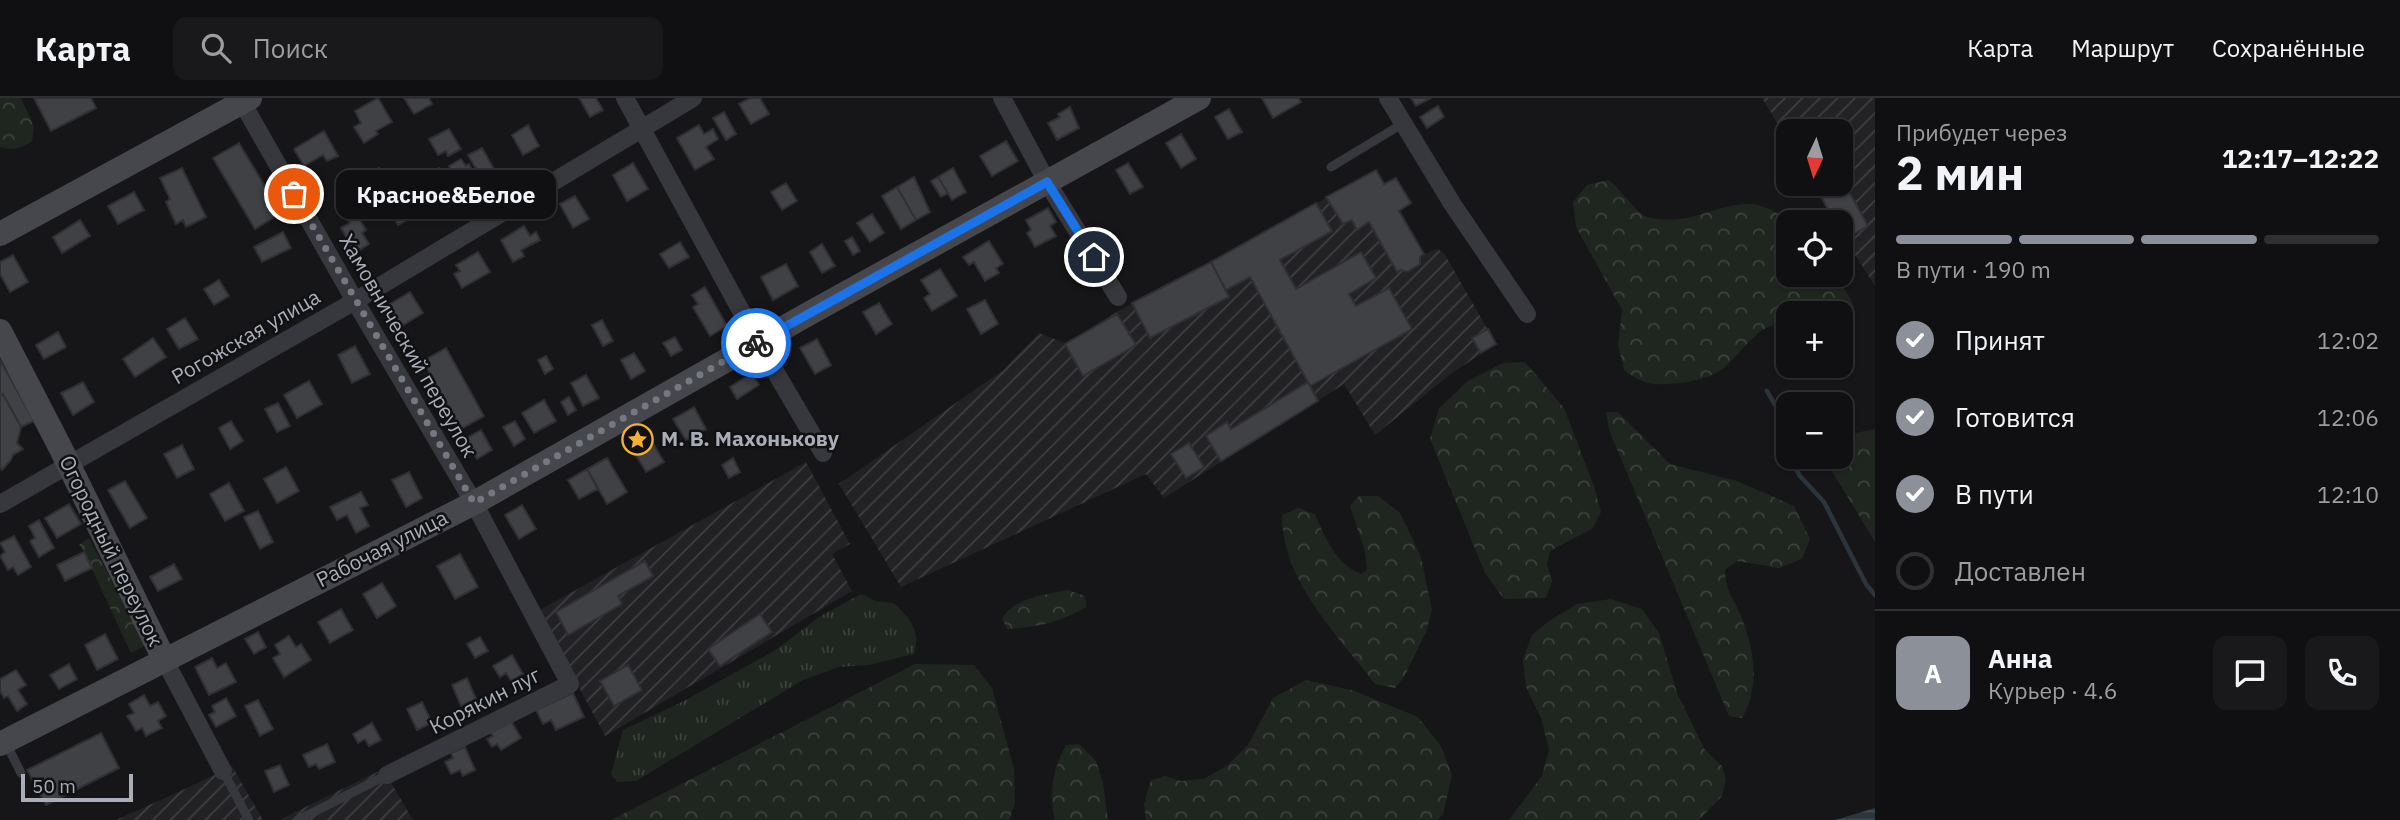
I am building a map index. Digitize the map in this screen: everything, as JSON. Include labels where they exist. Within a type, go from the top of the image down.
[{"type":"main road","name":"Рабочая улица","points":[[2,743],[474,503],[1199,98]]},
{"type":"main road","points":[[0,234],[247,99]]},
{"type":"main road","name":"Огородный переулок","points":[[0,331],[164,659]]},
{"type":"street","points":[[625,98],[758,342],[822,453]]},
{"type":"street","name":"Рогожская улица","points":[[0,504],[355,301],[693,98]]},
{"type":"street","points":[[1002,98],[1047,182],[1118,297]]},
{"type":"street","points":[[1388,98],[1452,205],[1527,314]]},
{"type":"street","name":"Хамовнический переулок","points":[[247,99],[355,301],[474,503]]},
{"type":"street","name":"Корякин луг","points":[[387,775],[570,684],[474,503]]},
{"type":"street","name":"Огородный переулок","points":[[164,659],[223,771]]},
{"type":"lane","points":[[1331,167],[1402,124]]},
{"type":"lane","points":[[2,743],[21,773]]},
{"type":"lane","points":[[223,771],[249,820]]},
{"type":"lane","points":[[298,820],[387,775]]},
{"type":"shaded area","points":[[1762,98],[1875,98],[1875,286],[1853,252],[1853,210],[1828,210],[1821,196],[1853,196],[1853,119],[1776,119],[1776,121]]},
{"type":"shaded area","points":[[1376,170],[1384,184],[1396,178],[1411,203],[1400,211],[1424,254],[1437,249],[1444,253],[1496,344],[1452,373],[1375,435],[1344,384],[1164,498],[1146,474],[901,587],[839,484],[1002,371],[1039,333],[1065,343],[1132,303]]},
{"type":"shaded area","points":[[806,462],[850,544],[832,554],[852,591],[605,736],[538,611]]},
{"type":"shaded area","points":[[232,766],[263,820],[116,820],[198,783]]},
{"type":"shaded area","points":[[383,769],[413,820],[279,820]]},
{"type":"shaded area","points":[[1875,808],[1875,820],[1835,820]]},
{"type":"green space","points":[[0,98],[21,98],[34,127],[32,141],[13,149],[0,147]]},
{"type":"green space","points":[[1609,180],[1639,211],[1651,218],[1693,217],[1740,204],[1772,210],[1776,213],[1776,287],[1842,287],[1851,301],[1776,301],[1776,325],[1753,338],[1718,372],[1697,380],[1672,384],[1642,381],[1624,370],[1618,345],[1622,310],[1576,227],[1573,202],[1587,185]]},
{"type":"green space","points":[[1525,362],[1564,408],[1594,486],[1601,512],[1593,528],[1550,551],[1547,565],[1552,581],[1546,598],[1504,599],[1485,573],[1430,439],[1439,408],[1468,381],[1503,363]]},
{"type":"green space","points":[[1606,412],[1618,412],[1670,464],[1737,481],[1794,506],[1810,539],[1802,559],[1779,568],[1737,561],[1725,570],[1728,589],[1741,616],[1754,667],[1752,693],[1742,718],[1729,716],[1609,430]]},
{"type":"green space","points":[[1875,429],[1875,542],[1831,469],[1853,469],[1853,434]]},
{"type":"green space","points":[[1359,496],[1378,496],[1400,513],[1421,557],[1432,610],[1426,632],[1404,677],[1395,688],[1375,684],[1314,606],[1291,562],[1284,539],[1282,515],[1298,508],[1315,514],[1338,557],[1361,574],[1367,570],[1365,551],[1350,506]]},
{"type":"green space","points":[[89,538],[146,645],[131,653],[79,545]]},
{"type":"green space","points":[[1068,590],[1085,596],[1086,607],[1048,623],[1007,629],[1002,618],[1015,605],[1032,598]]},
{"type":"green space","points":[[861,594],[875,601],[894,603],[905,615],[915,631],[914,654],[869,665],[839,667],[803,680],[636,781],[617,782],[611,774],[623,730],[680,703],[774,651],[819,617]]},
{"type":"green space","points":[[1611,599],[1642,609],[1659,633],[1677,693],[1705,750],[1722,766],[1726,780],[1722,796],[1699,820],[1509,820],[1542,776],[1549,750],[1541,718],[1526,687],[1523,659],[1532,635],[1577,604]]},
{"type":"green space","points":[[915,664],[974,665],[992,688],[1014,769],[1015,803],[1009,820],[611,820]]},
{"type":"green space","points":[[1306,680],[1352,690],[1418,717],[1441,746],[1452,775],[1443,814],[1438,820],[1146,820],[1144,804],[1151,780],[1165,776],[1181,781],[1203,779],[1227,766],[1248,745],[1273,698]]},
{"type":"green space","points":[[1079,744],[1096,761],[1103,783],[1108,820],[1055,820],[1052,791],[1058,763],[1066,745]]},
{"type":"building","points":[[34,98],[91,98],[96,108],[51,131]]},
{"type":"building","points":[[378,98],[392,122],[376,131],[378,134],[364,143],[354,127],[361,123],[355,111]]},
{"type":"building","points":[[404,98],[429,98],[432,104],[414,114]]},
{"type":"building","points":[[579,98],[596,98],[603,110],[590,117]]},
{"type":"building","points":[[750,98],[760,98],[769,114],[751,124],[739,104]]},
{"type":"building","points":[[1262,98],[1298,98],[1301,102],[1273,118]]},
{"type":"building","points":[[1411,98],[1431,98],[1416,106]]},
{"type":"building","points":[[1438,106],[1444,117],[1427,128],[1420,117]]},
{"type":"building","points":[[1070,107],[1079,128],[1057,140],[1048,123],[1060,117],[1058,114]]},
{"type":"building","points":[[1229,109],[1242,132],[1228,139],[1215,117]]},
{"type":"building","points":[[724,112],[736,134],[726,140],[713,118]]},
{"type":"building","points":[[528,125],[539,146],[523,155],[512,135]]},
{"type":"building","points":[[699,125],[704,134],[713,129],[718,139],[706,147],[714,159],[695,170],[677,138]]},
{"type":"building","points":[[449,129],[461,149],[448,156],[446,151],[438,155],[429,139]]},
{"type":"building","points":[[324,131],[338,156],[327,161],[323,155],[304,166],[294,149]]},
{"type":"building","points":[[1181,134],[1196,159],[1181,168],[1166,143]]},
{"type":"building","points":[[1006,141],[1018,161],[992,176],[980,156]]},
{"type":"building","points":[[239,143],[281,213],[255,229],[213,158]]},
{"type":"building","points":[[482,148],[495,171],[482,179],[468,155]]},
{"type":"building","points":[[461,159],[466,166],[469,164],[478,181],[463,189],[449,166]]},
{"type":"building","points":[[633,163],[648,189],[627,201],[613,175]]},
{"type":"building","points":[[1128,163],[1143,187],[1130,194],[1116,170]]},
{"type":"building","points":[[182,168],[206,217],[186,227],[183,220],[176,224],[166,202],[170,199],[160,178]]},
{"type":"building","points":[[379,168],[385,178],[378,182],[380,186],[372,190],[364,176]]},
{"type":"building","points":[[439,168],[454,194],[439,203],[424,176]]},
{"type":"building","points":[[953,168],[966,192],[952,200],[938,177]]},
{"type":"building","points":[[1376,170],[1384,184],[1396,178],[1411,203],[1399,211],[1424,254],[1420,257],[1420,264],[1407,272],[1397,272],[1369,222],[1357,230],[1352,220],[1343,224],[1326,197]]},
{"type":"building","points":[[914,177],[930,212],[916,220],[897,187]]},
{"type":"building","points":[[938,177],[948,193],[941,197],[931,181]]},
{"type":"building","points":[[786,183],[797,201],[782,210],[771,192]]},
{"type":"building","points":[[897,187],[916,220],[901,229],[882,196]]},
{"type":"building","points":[[134,192],[144,210],[118,224],[108,206]]},
{"type":"building","points":[[575,196],[589,219],[573,228],[560,204]]},
{"type":"building","points":[[1821,196],[1851,196],[1868,226],[1853,234],[1853,210],[1828,210]]},
{"type":"building","points":[[399,197],[411,218],[398,225],[387,205]]},
{"type":"building","points":[[1316,203],[1332,231],[1280,260],[1296,289],[1361,252],[1376,278],[1349,294],[1356,306],[1389,288],[1412,329],[1310,386],[1250,277],[1226,290],[1211,262]]},
{"type":"building","points":[[1048,208],[1056,222],[1050,226],[1056,236],[1035,247],[1027,233],[1031,230],[1026,220]]},
{"type":"building","points":[[356,214],[366,230],[362,233],[369,244],[355,253],[341,228],[350,223],[347,219]]},
{"type":"building","points":[[872,214],[884,233],[870,242],[857,223]]},
{"type":"building","points":[[80,220],[90,236],[62,253],[53,237]]},
{"type":"building","points":[[524,226],[530,236],[536,232],[540,240],[521,250],[524,256],[513,262],[501,240]]},
{"type":"building","points":[[283,232],[291,248],[262,262],[254,247]]},
{"type":"building","points":[[852,237],[860,251],[853,255],[845,241]]},
{"type":"building","points":[[989,241],[1003,264],[996,268],[999,273],[985,281],[974,262],[969,265],[963,257]]},
{"type":"building","points":[[680,242],[689,257],[669,268],[660,254]]},
{"type":"building","points":[[822,244],[835,266],[822,273],[810,252]]},
{"type":"building","points":[[478,252],[490,272],[462,288],[454,274],[460,271],[456,265]]},
{"type":"building","points":[[13,255],[28,282],[10,292],[0,274],[0,262]]},
{"type":"building","points":[[1211,262],[1229,297],[1150,338],[1132,303]]},
{"type":"building","points":[[786,264],[798,286],[773,300],[761,277]]},
{"type":"building","points":[[940,269],[957,296],[932,311],[924,298],[930,294],[921,280]]},
{"type":"building","points":[[219,280],[229,296],[214,305],[204,289]]},
{"type":"building","points":[[705,287],[727,326],[710,336],[693,307],[698,304],[692,295]]},
{"type":"building","points":[[410,292],[423,313],[400,327],[388,305]]},
{"type":"building","points":[[985,300],[998,324],[981,334],[967,309]]},
{"type":"building","points":[[879,303],[892,324],[876,334],[863,312]]},
{"type":"building","points":[[1117,314],[1136,345],[1083,376],[1065,344]]},
{"type":"building","points":[[185,318],[198,339],[179,349],[167,329]]},
{"type":"building","points":[[602,320],[613,341],[603,346],[592,325]]},
{"type":"building","points":[[1488,329],[1496,344],[1481,353],[1472,338]]},
{"type":"building","points":[[58,332],[66,347],[44,359],[36,345]]},
{"type":"building","points":[[675,337],[682,350],[671,356],[663,343]]},
{"type":"building","points":[[153,338],[166,357],[135,377],[123,359]]},
{"type":"building","points":[[817,339],[831,365],[815,374],[800,348]]},
{"type":"building","points":[[355,346],[370,374],[352,383],[338,355]]},
{"type":"building","points":[[446,348],[484,416],[461,429],[423,361]]},
{"type":"building","points":[[634,353],[645,371],[631,379],[621,360]]},
{"type":"building","points":[[546,356],[553,369],[545,374],[538,360]]},
{"type":"building","points":[[0,360],[34,421],[21,427],[3,394],[0,396]]},
{"type":"building","points":[[752,373],[759,385],[737,399],[730,387]]},
{"type":"building","points":[[586,375],[599,398],[583,406],[571,383]]},
{"type":"building","points":[[309,381],[322,404],[297,418],[284,395]]},
{"type":"building","points":[[83,382],[94,402],[73,415],[61,393]]},
{"type":"building","points":[[1308,382],[1318,401],[1221,461],[1206,436],[1227,422],[1231,429]]},
{"type":"building","points":[[3,394],[21,427],[17,443],[23,449],[13,455],[2,470],[0,396]]},
{"type":"building","points":[[569,397],[576,410],[568,415],[561,402]]},
{"type":"building","points":[[544,400],[556,421],[534,433],[522,413]]},
{"type":"building","points":[[278,403],[290,426],[277,432],[265,409]]},
{"type":"building","points":[[694,407],[706,429],[686,440],[673,419]]},
{"type":"building","points":[[231,421],[243,441],[230,449],[219,428]]},
{"type":"building","points":[[515,421],[525,439],[514,446],[503,427]]},
{"type":"building","points":[[481,430],[492,450],[477,459],[465,439]]},
{"type":"building","points":[[647,433],[664,462],[646,472],[629,444]]},
{"type":"building","points":[[1189,443],[1204,467],[1186,478],[1171,454]]},
{"type":"building","points":[[182,445],[194,469],[177,478],[164,454]]},
{"type":"building","points":[[607,458],[627,492],[607,504],[587,469]]},
{"type":"building","points":[[733,458],[740,472],[729,478],[722,465]]},
{"type":"building","points":[[286,467],[299,491],[277,503],[264,479]]},
{"type":"building","points":[[587,469],[598,489],[579,499],[568,480]]},
{"type":"building","points":[[409,472],[422,498],[406,507],[392,480]]},
{"type":"building","points":[[125,481],[147,518],[130,528],[108,490]]},
{"type":"building","points":[[229,483],[244,511],[225,521],[210,494]]},
{"type":"building","points":[[361,492],[368,505],[360,508],[369,526],[356,533],[347,515],[337,520],[330,507]]},
{"type":"building","points":[[69,504],[81,524],[57,538],[45,518]]},
{"type":"building","points":[[522,505],[536,529],[519,539],[505,515]]},
{"type":"building","points":[[258,511],[273,542],[260,549],[244,517]]},
{"type":"building","points":[[39,520],[54,548],[39,557],[30,541],[35,538],[29,526]]},
{"type":"building","points":[[14,536],[31,567],[18,575],[13,567],[8,570],[0,556],[5,552],[0,543]]},
{"type":"building","points":[[84,552],[92,568],[65,581],[57,565]]},
{"type":"building","points":[[460,554],[478,587],[455,599],[437,566]]},
{"type":"building","points":[[645,561],[653,576],[618,596],[622,604],[568,635],[556,612]]},
{"type":"building","points":[[174,564],[182,579],[158,591],[150,577]]},
{"type":"building","points":[[382,583],[396,606],[377,618],[363,594]]},
{"type":"building","points":[[341,609],[353,630],[330,643],[318,622]]},
{"type":"building","points":[[760,614],[772,632],[720,666],[708,649]]},
{"type":"building","points":[[258,632],[266,647],[254,654],[245,639]]},
{"type":"building","points":[[105,634],[118,659],[97,670],[85,645]]},
{"type":"building","points":[[289,636],[296,647],[301,644],[311,660],[284,677],[273,658],[280,654],[275,645]]},
{"type":"building","points":[[480,637],[488,651],[475,658],[467,644]]},
{"type":"building","points":[[512,655],[523,674],[511,681],[506,673],[500,677],[493,666]]},
{"type":"building","points":[[212,658],[217,668],[226,663],[236,682],[209,695],[195,667]]},
{"type":"building","points":[[69,664],[77,679],[59,689],[50,675]]},
{"type":"building","points":[[628,665],[642,690],[614,706],[600,681]]},
{"type":"building","points":[[16,670],[26,685],[18,690],[27,704],[17,711],[8,696],[4,698],[0,691],[0,679]]},
{"type":"building","points":[[467,678],[476,699],[461,706],[452,685]]},
{"type":"building","points":[[573,693],[584,717],[556,730],[551,720],[543,724],[536,710]]},
{"type":"building","points":[[144,695],[150,706],[158,702],[166,716],[158,721],[162,728],[146,736],[142,728],[136,731],[127,716],[134,713],[129,704]]},
{"type":"building","points":[[226,698],[236,716],[216,727],[209,715],[215,712],[212,706]]},
{"type":"building","points":[[258,700],[273,729],[260,736],[245,706]]},
{"type":"building","points":[[422,702],[432,723],[417,730],[407,709]]},
{"type":"building","points":[[511,721],[521,738],[501,750],[497,744],[492,747],[487,739],[493,736],[491,733]]},
{"type":"building","points":[[372,723],[381,740],[369,746],[365,739],[358,743],[353,734]]},
{"type":"building","points":[[101,733],[119,768],[46,805],[27,770]]},
{"type":"building","points":[[327,744],[335,762],[319,769],[316,764],[309,767],[303,755]]},
{"type":"building","points":[[465,747],[475,770],[463,776],[460,770],[451,774],[445,762],[453,758],[451,753]]},
{"type":"building","points":[[280,765],[289,785],[274,792],[265,771]]},
{"type":"waterway","points":[[1767,391],[1786,424],[1783,448],[1800,476],[1824,502],[1866,584],[1875,595]]},
{"type":"way so far","points":[[294,194],[474,503],[756,343]]},
{"type":"place","name":"Красное&Белое","points":[[294,194]]},
{"type":"place","name":"М. В. Махонькову","points":[[638,439]]},
{"type":"route","points":[[756,343],[1047,182],[1094,257]]}]
